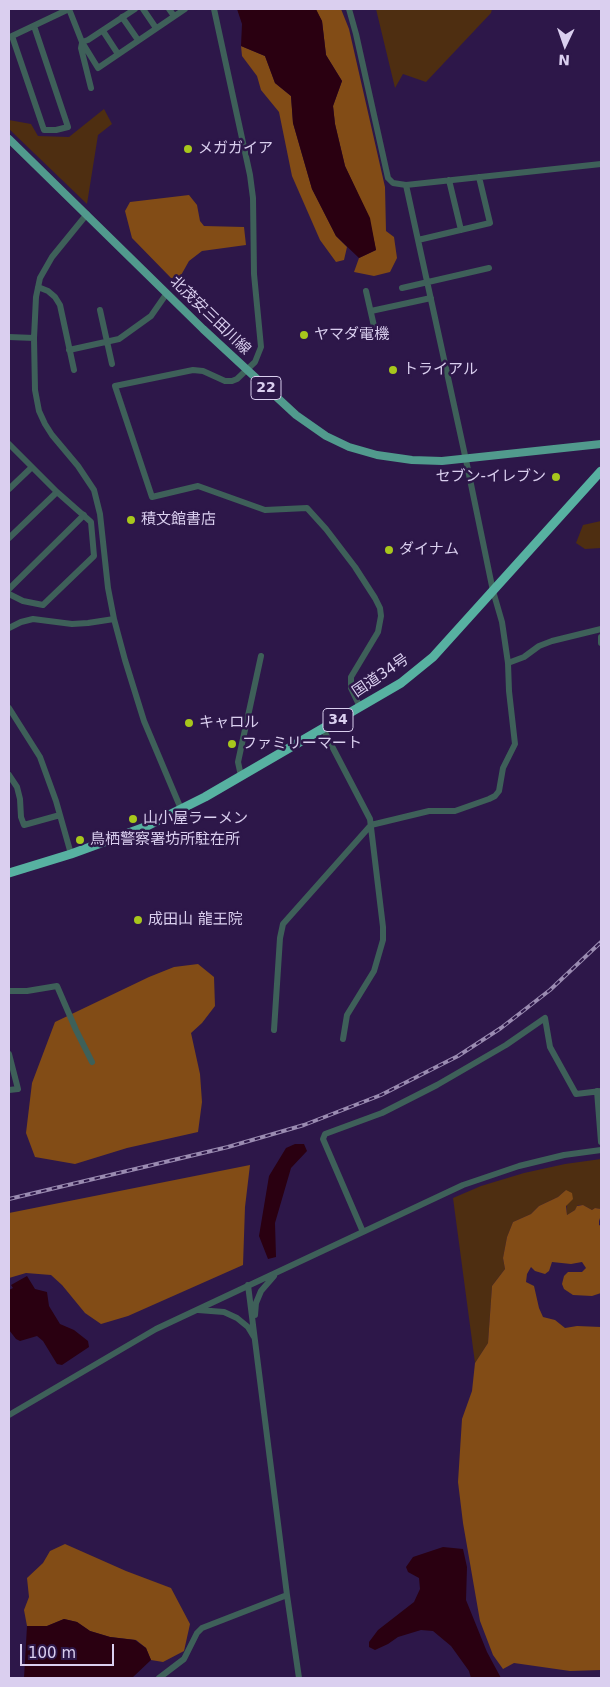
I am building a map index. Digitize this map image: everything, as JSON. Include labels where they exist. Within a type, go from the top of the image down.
[{"type":"highway","name":"国道34号","points":[[9,873],[72,854],[145,827],[241,776],[401,683],[432,657],[601,471]]},
{"type":"main road","name":"北茂安三田川線","points":[[9,140],[246,369],[296,415],[326,436],[349,447],[377,455],[412,460],[442,461],[466,460],[601,444]]},
{"type":"street","points":[[34,26],[68,127],[56,130],[44,130],[10,37],[69,9],[82,42],[98,68],[185,9]]},
{"type":"street","points":[[82,42],[135,9]]},
{"type":"street","points":[[143,9],[156,28]]},
{"type":"street","points":[[169,9],[174,16]]},
{"type":"street","points":[[214,9],[248,166],[253,198],[254,274],[260,347],[255,362],[237,379],[232,381],[225,381],[203,371],[193,370],[115,386],[152,497],[198,486],[265,510],[307,508],[326,529],[355,567],[380,608],[381,624],[378,632],[351,677],[351,688],[360,707]]},
{"type":"street","points":[[349,9],[388,178],[392,183],[406,185],[601,164]]},
{"type":"street","points":[[122,17],[138,40]]},
{"type":"street","points":[[102,30],[118,54]]},
{"type":"street","points":[[82,42],[81,48],[91,88]]},
{"type":"street","points":[[418,240],[490,223],[480,177]]},
{"type":"street","points":[[449,180],[461,230]]},
{"type":"street","points":[[274,1030],[280,938],[283,924],[371,825],[429,811],[455,811],[495,796],[499,791],[503,768],[515,744],[509,692],[508,663],[502,622],[493,591],[406,185]]},
{"type":"street","points":[[87,214],[52,257],[40,278],[36,297],[34,338],[35,390],[39,411],[52,435],[89,480],[97,501],[114,620],[144,721],[182,809]]},
{"type":"street","points":[[402,288],[489,268]]},
{"type":"street","points":[[38,287],[48,291],[60,305],[74,370]]},
{"type":"street","points":[[366,291],[374,326]]},
{"type":"street","points":[[69,350],[118,339],[151,316],[167,293]]},
{"type":"street","points":[[371,312],[431,298]]},
{"type":"street","points":[[100,310],[112,364]]},
{"type":"street","points":[[9,337],[34,338]]},
{"type":"street","points":[[9,444],[57,492],[91,522],[94,556],[43,604],[23,601],[9,594]]},
{"type":"street","points":[[9,489],[32,467]]},
{"type":"street","points":[[9,538],[57,492]]},
{"type":"street","points":[[9,589],[84,515]]},
{"type":"street","points":[[9,628],[33,619],[72,624],[114,620]]},
{"type":"street","points":[[508,663],[524,657],[539,646],[552,641],[601,629]]},
{"type":"street","points":[[601,637],[601,643]]},
{"type":"street","points":[[241,776],[238,762],[261,656]]},
{"type":"street","points":[[10,711],[40,757],[72,854]]},
{"type":"street","points":[[323,729],[368,813],[371,825],[383,940],[374,971],[347,1015],[343,1038]]},
{"type":"street","points":[[9,775],[17,787],[21,817],[24,825],[60,815]]},
{"type":"street","points":[[9,991],[27,991],[57,986],[92,1062]]},
{"type":"street","points":[[363,1232],[323,1139],[325,1134],[382,1113],[436,1086],[506,1045],[545,1018],[547,1020],[550,1047],[576,1094],[599,1091],[601,1142]]},
{"type":"street","points":[[9,1054],[18,1088],[9,1090]]},
{"type":"street","points":[[9,1415],[156,1329],[472,1181],[519,1166],[564,1155],[601,1150]]},
{"type":"street","points":[[254,1328],[256,1304],[262,1290],[280,1270]]},
{"type":"street","points":[[248,1285],[299,1678]]},
{"type":"street","points":[[195,1310],[224,1312],[231,1315],[248,1327],[255,1338]]},
{"type":"street","points":[[158,1678],[184,1659],[197,1633],[202,1628],[287,1595]]},
{"type":"shaded area","points":[[237,9],[316,9],[322,21],[326,55],[342,81],[333,106],[335,124],[345,166],[370,218],[376,250],[359,258],[336,236],[312,189],[293,123],[291,96],[275,83],[265,56],[241,46],[242,24]]},
{"type":"shaded area","points":[[315,9],[341,9],[349,29],[385,187],[386,231],[394,237],[397,258],[390,272],[374,276],[354,272],[359,258],[376,250],[369,218],[345,166],[335,124],[333,106],[342,81],[326,55],[322,21]]},
{"type":"shaded area","points":[[376,9],[492,9],[491,13],[426,82],[403,74],[395,88]]},
{"type":"shaded area","points":[[241,46],[265,56],[275,83],[291,96],[293,123],[312,189],[336,236],[347,247],[344,260],[336,262],[320,240],[292,176],[279,112],[261,90],[257,76],[242,56]]},
{"type":"shaded area","points":[[104,109],[112,124],[98,135],[87,204],[9,129],[9,120],[31,124],[38,136],[69,137]]},
{"type":"shaded area","points":[[189,195],[197,205],[200,221],[204,226],[244,227],[246,245],[202,251],[189,261],[180,277],[171,278],[132,238],[125,211],[130,202]]},
{"type":"shaded area","points":[[601,521],[601,548],[585,549],[576,543],[583,525]]},
{"type":"shaded area","points":[[198,964],[214,977],[215,1006],[202,1023],[191,1033],[200,1074],[202,1102],[198,1132],[127,1148],[75,1164],[35,1157],[26,1133],[32,1083],[55,1022],[149,977],[174,967]]},
{"type":"shaded area","points":[[295,1144],[304,1144],[307,1151],[291,1168],[275,1223],[276,1257],[268,1259],[259,1236],[269,1176],[286,1148]]},
{"type":"shaded area","points":[[601,1159],[601,1209],[595,1208],[592,1210],[583,1205],[578,1205],[575,1210],[567,1215],[566,1190],[558,1197],[539,1206],[531,1214],[513,1222],[507,1237],[503,1258],[505,1269],[492,1286],[488,1343],[475,1363],[453,1198],[481,1186],[524,1173],[565,1164]]},
{"type":"shaded area","points":[[250,1165],[245,1207],[243,1265],[128,1316],[101,1324],[85,1313],[62,1285],[51,1275],[26,1273],[9,1278],[9,1213]]},
{"type":"shaded area","points":[[566,1190],[572,1193],[573,1199],[566,1206],[567,1215],[575,1210],[577,1206],[583,1205],[592,1210],[595,1208],[601,1209],[599,1225],[601,1226],[601,1293],[592,1296],[573,1295],[564,1289],[562,1284],[564,1276],[568,1272],[582,1272],[586,1268],[582,1262],[571,1264],[552,1262],[549,1271],[545,1274],[535,1271],[531,1267],[527,1274],[526,1282],[534,1286],[543,1317],[555,1320],[565,1328],[577,1326],[601,1327],[601,1670],[570,1671],[514,1663],[503,1669],[493,1655],[480,1621],[463,1523],[458,1482],[462,1419],[472,1391],[475,1363],[488,1343],[492,1286],[505,1269],[503,1258],[507,1237],[513,1222],[531,1214],[539,1206],[558,1197]]},
{"type":"shaded area","points":[[27,1276],[35,1289],[47,1292],[49,1306],[60,1324],[74,1330],[88,1341],[89,1347],[62,1365],[57,1364],[43,1341],[37,1336],[20,1341],[9,1330],[9,1290],[13,1288],[11,1285]]},
{"type":"shaded area","points":[[65,1544],[126,1571],[171,1588],[190,1624],[184,1651],[163,1662],[151,1660],[146,1648],[136,1640],[110,1637],[90,1631],[77,1622],[64,1619],[47,1626],[27,1626],[24,1610],[29,1597],[27,1578],[43,1563],[50,1551]]},
{"type":"shaded area","points":[[443,1547],[463,1549],[467,1567],[466,1600],[487,1652],[501,1678],[471,1678],[469,1671],[451,1646],[433,1631],[421,1630],[398,1637],[375,1650],[369,1647],[369,1642],[378,1630],[414,1602],[420,1589],[419,1578],[408,1572],[406,1567],[413,1557]]},
{"type":"shaded area","points":[[64,1619],[77,1622],[90,1631],[110,1637],[135,1640],[146,1648],[151,1660],[132,1678],[24,1678],[27,1626],[47,1626]]},
{"type":"railway","points":[[9,1199],[228,1147],[304,1125],[381,1095],[458,1056],[501,1028],[550,990],[601,942]]},
{"type":"place","name":"メガガイア","points":[[188,149]]},
{"type":"place","name":"ヤマダ電機","points":[[304,335]]},
{"type":"place","name":"トライアル","points":[[393,370]]},
{"type":"place","name":"セブン-イレブン","points":[[556,477]]},
{"type":"place","name":"積文館書店","points":[[131,520]]},
{"type":"place","name":"ダイナム","points":[[389,550]]},
{"type":"place","name":"キャロル","points":[[189,723]]},
{"type":"place","name":"ファミリーマート","points":[[232,744]]},
{"type":"place","name":"山小屋ラーメン","points":[[133,819]]},
{"type":"place","name":"鳥栖警察署坊所駐在所","points":[[80,840]]},
{"type":"place","name":"成田山 龍王院","points":[[138,920]]}]
